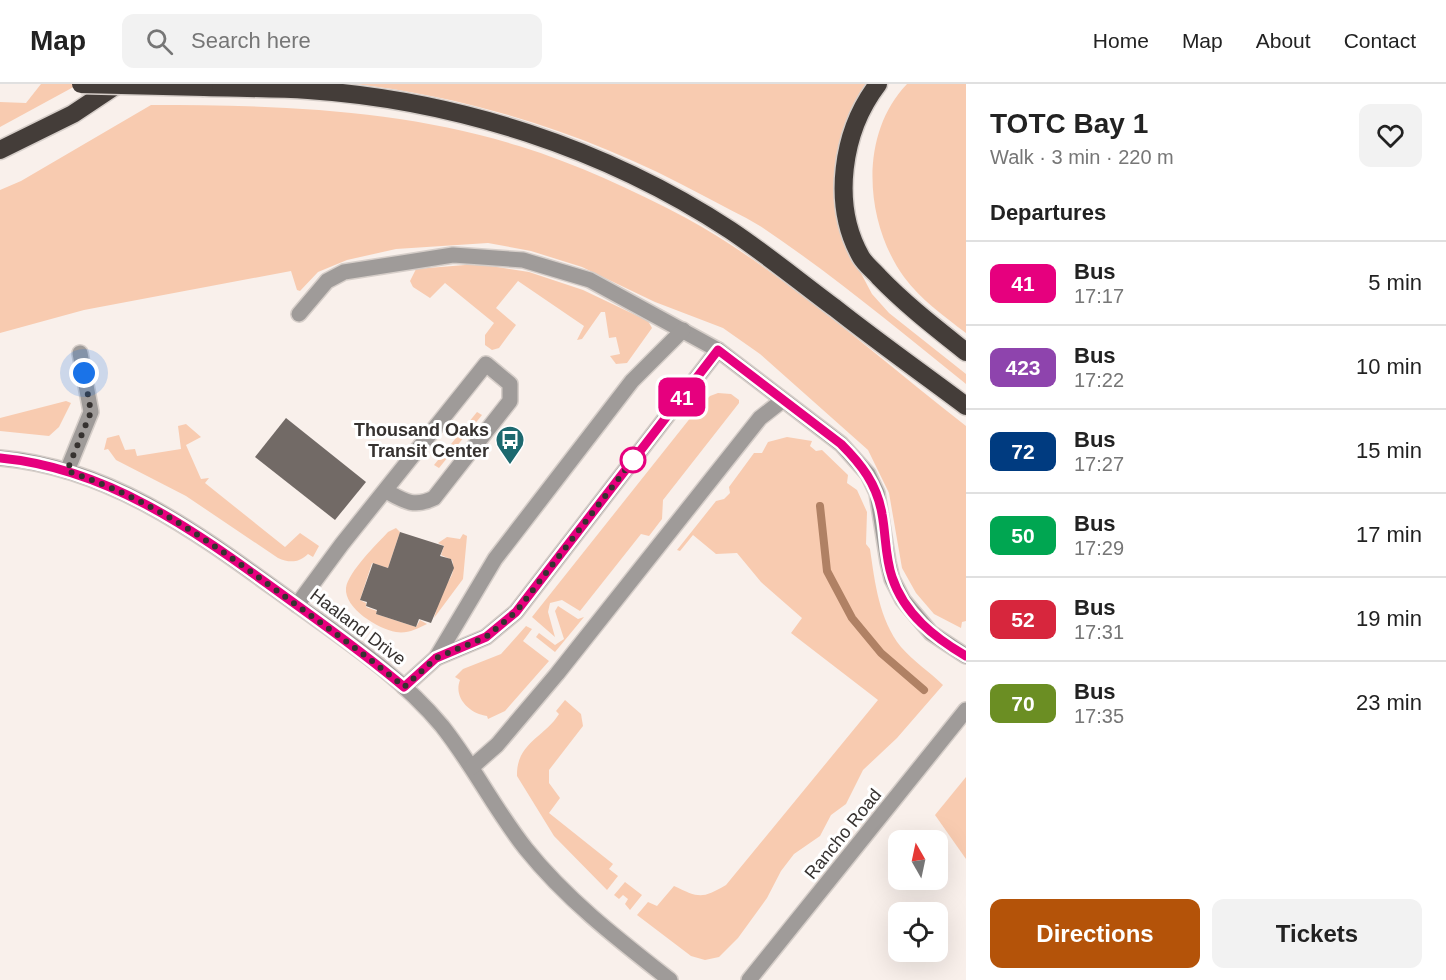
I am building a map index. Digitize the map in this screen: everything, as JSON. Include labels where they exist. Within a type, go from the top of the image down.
[{"type":"highway","points":[[81,84],[308,90],[374,97],[430,107],[494,123],[561,145],[650,185],[728,229],[966,406]]},
{"type":"highway","points":[[0,150],[73,114],[118,84]]},
{"type":"highway","points":[[878,84],[865,101],[848,144],[844,179],[847,222],[861,258],[904,303],[966,352]]},
{"type":"street","points":[[299,314],[327,281],[344,272],[388,263],[453,255],[523,260],[590,280],[718,350],[841,444],[868,474],[877,493],[892,579],[903,600],[931,633],[966,656]]},
{"type":"street","points":[[404,687],[436,658],[495,559],[632,381],[683,330]]},
{"type":"street","points":[[436,658],[486,637],[516,612],[718,350]]},
{"type":"street","points":[[67,471],[91,412],[80,353]]},
{"type":"street","points":[[297,605],[386,491],[486,364],[510,384],[510,401],[434,498],[422,504],[411,505],[386,491]]},
{"type":"street","points":[[472,767],[497,745],[557,674],[760,418],[783,400]]},
{"type":"street","name":"Haaland Drive","points":[[0,458],[67,471],[109,485],[147,502],[201,536],[371,659],[404,687],[441,725],[472,767],[526,849],[559,887],[601,925],[670,980]]},
{"type":"street","name":"Rancho Road","points":[[749,980],[966,710]]},
{"type":"shaded area","points":[[41,84],[79,84],[0,127],[0,102],[26,103]]},
{"type":"shaded area","points":[[355,84],[867,84],[851,113],[846,245],[872,294],[889,313],[966,374],[966,384],[787,244],[753,222],[663,175],[578,138],[491,110],[401,90]]},
{"type":"shaded area","points":[[907,84],[966,84],[966,333],[925,300],[904,277],[881,231],[875,206],[872,179],[874,153],[880,128],[891,105]]},
{"type":"shaded area","points":[[151,105],[244,106],[337,112],[429,124],[474,134],[541,153],[604,178],[646,197],[723,240],[794,289],[966,426],[966,621],[962,622],[961,628],[934,614],[916,593],[902,568],[889,493],[868,450],[760,354],[723,328],[655,302],[582,267],[531,251],[488,243],[396,249],[347,260],[318,272],[300,291],[297,290],[291,271],[84,310],[0,333],[0,190],[21,181]]},
{"type":"shaded area","points":[[477,264],[529,272],[583,290],[648,321],[652,328],[627,363],[616,364],[610,356],[620,354],[616,337],[609,338],[605,312],[601,312],[582,339],[577,340],[584,326],[518,281],[496,308],[516,325],[499,348],[492,350],[485,345],[485,335],[494,323],[445,283],[430,298],[413,287],[410,281],[416,269]]},
{"type":"shaded area","points":[[718,393],[731,394],[739,400],[739,403],[663,500],[662,519],[649,536],[641,534],[580,611],[562,600],[550,603],[548,612],[555,637],[532,617],[699,407],[710,396]]},
{"type":"shaded area","points":[[66,401],[71,403],[59,427],[49,436],[0,431],[0,418]]},
{"type":"shaded area","points":[[477,412],[482,415],[439,468],[434,465]]},
{"type":"shaded area","points":[[186,424],[201,437],[186,445],[201,479],[209,478],[205,483],[285,547],[300,533],[319,546],[313,557],[308,554],[294,561],[278,558],[186,496],[116,460],[108,449],[104,450],[107,438],[119,435],[125,450],[135,449],[137,456],[181,449],[178,426]]},
{"type":"shaded area","points":[[787,437],[812,441],[810,446],[816,451],[822,450],[848,475],[847,483],[857,490],[867,512],[866,544],[870,549],[879,600],[888,625],[901,647],[943,685],[897,738],[863,770],[846,804],[831,815],[820,836],[794,854],[781,871],[767,898],[738,938],[719,957],[705,960],[691,956],[637,915],[648,902],[657,906],[674,886],[695,895],[706,895],[726,885],[878,700],[791,633],[802,618],[761,582],[737,553],[716,554],[693,535],[680,551],[677,550],[716,501],[724,499],[730,493],[729,487],[754,453],[762,453],[768,442]]},
{"type":"shaded area","points":[[396,528],[400,532],[388,568],[372,563],[360,600],[366,603],[366,607],[377,611],[376,614],[416,627],[420,620],[427,624],[404,632],[380,627],[356,610],[350,603],[346,588],[352,574],[364,558],[388,532]]},
{"type":"shaded area","points":[[463,534],[467,536],[463,579],[434,618],[453,569],[452,560],[441,555],[444,546],[438,543],[447,537],[460,539]]},
{"type":"shaded area","points":[[558,606],[578,619],[584,617],[555,652],[536,637],[539,633],[555,645],[564,639],[555,611]]},
{"type":"shaded area","points":[[526,626],[532,629],[523,641],[549,661],[505,711],[488,719],[487,716],[475,712],[464,704],[458,687],[460,680],[455,677],[463,669],[501,654]]},
{"type":"shaded area","points":[[565,700],[581,714],[583,726],[549,770],[549,783],[560,798],[549,813],[613,864],[609,869],[618,876],[607,890],[554,836],[517,776],[518,765],[526,748],[553,722],[559,714],[556,711]]},
{"type":"shaded area","points":[[966,777],[966,859],[948,833],[948,830],[946,830],[935,815]]},
{"type":"shaded area","points":[[625,882],[642,895],[630,910],[625,904],[628,899],[623,895],[619,899],[614,895]]},
{"type":"building","points":[[286,418],[366,482],[335,520],[255,457]]},
{"type":"building","points":[[400,532],[444,546],[440,556],[451,559],[454,568],[431,623],[419,619],[416,627],[376,614],[377,610],[366,606],[367,602],[360,600],[373,563],[388,568]]},
{"type":"waterway","points":[[820,506],[827,571],[852,618],[881,653],[924,690]]},
{"type":"bus line","name":"41","points":[[0,458],[67,471],[109,485],[147,502],[201,536],[371,659],[404,687],[436,658],[486,637],[516,612],[718,350],[841,444],[856,459],[868,474],[877,493],[892,579],[903,600],[917,620],[931,633],[966,656]]},
{"type":"place","name":"Thousand Oaks Transit Center","points":[[510,466]]},
{"type":"route","points":[[84,373],[91,412],[67,471],[109,485],[147,502],[201,536],[371,659],[404,687],[436,658],[486,637],[516,612],[633,460]]}]
